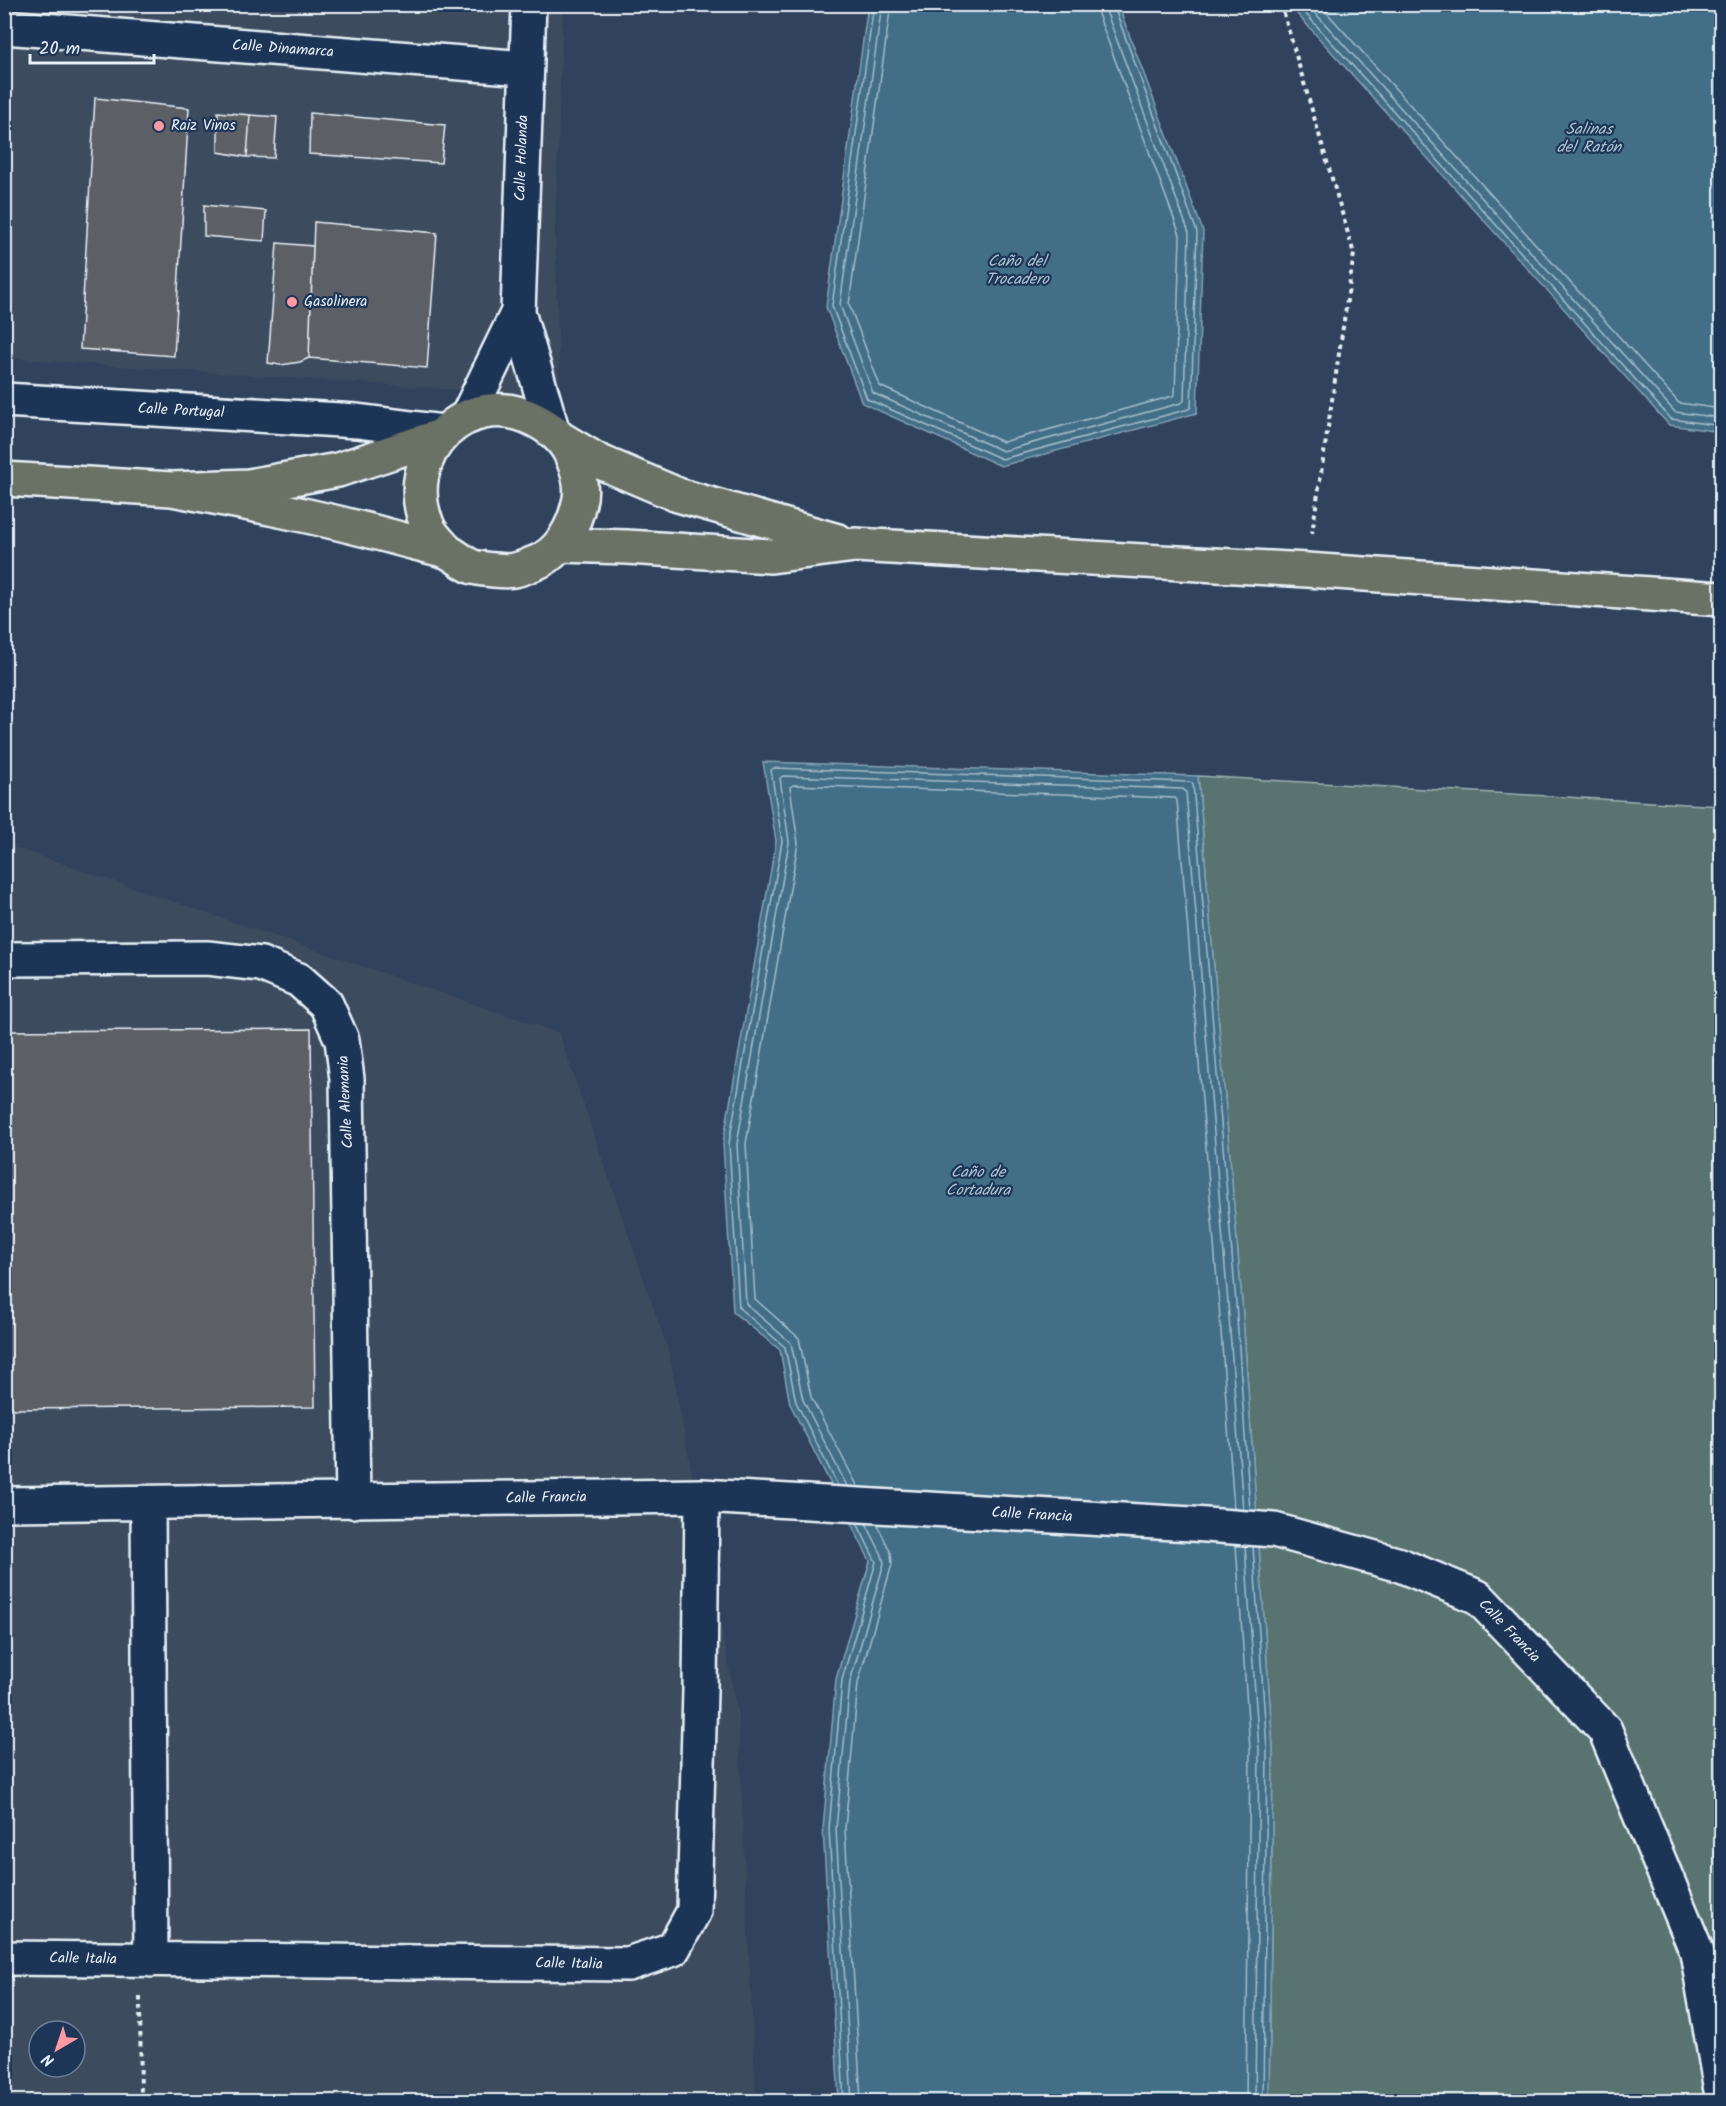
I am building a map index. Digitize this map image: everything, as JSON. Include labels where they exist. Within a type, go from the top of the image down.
[{"type":"main road","points":[[4,479],[172,489],[249,486],[338,470],[497,410],[525,414],[598,461],[678,495],[855,545]]},
{"type":"main road","points":[[448,552],[429,530],[420,501],[419,484],[427,455],[451,428]]},
{"type":"main road","points":[[172,489],[325,518],[448,552],[473,567],[513,571],[539,561],[560,545],[574,522],[580,500],[579,474],[569,449],[556,433]]},
{"type":"main road","points":[[560,545],[771,556],[855,545],[1307,570],[1722,599]]},
{"type":"street","name":"Calle Holanda","points":[[518,312],[529,4]]},
{"type":"street","name":"Calle Dinamarca","points":[[4,27],[525,68]]},
{"type":"street","points":[[451,428],[518,312]]},
{"type":"street","points":[[518,312],[556,433]]},
{"type":"street","name":"Calle Portugal","points":[[4,400],[451,428]]},
{"type":"street","name":"Calle Alemania","points":[[4,959],[207,958],[261,964],[299,980],[326,1004],[342,1040],[348,1079],[353,1501]]},
{"type":"street","name":"Calle Francia","points":[[4,1504],[702,1496],[1274,1530],[1400,1565],[1478,1597],[1605,1730],[1697,1952],[1722,2096]]},
{"type":"street","name":"Calle Italia","points":[[4,1958],[628,1964],[673,1949],[694,1911],[702,1496]]},
{"type":"street","points":[[146,1960],[148,1504]]},
{"type":"path","points":[[1281,4],[1354,254],[1307,570]]},
{"type":"path","points":[[141,2102],[146,1960]]},
{"type":"shaded area","points":[[4,5],[563,5],[555,231],[560,397],[5,358]]},
{"type":"shaded area","points":[[5,844],[559,1033],[669,1353],[738,1715],[756,2101],[5,2102]]},
{"type":"green space","points":[[1198,776],[1721,806],[1721,2101],[1269,2101],[1273,1749],[1242,1302]]},
{"type":"water","name":"Caño del Trocadero","points":[[868,5],[1118,5],[1203,231],[1197,413],[1001,466],[862,403],[826,307]]},
{"type":"water","name":"Salinas del Ratón","points":[[1289,5],[1721,5],[1721,432],[1669,425]]},
{"type":"water","name":"Caño de Cortadura","points":[[763,762],[1198,776],[1242,1302],[1273,1749],[1269,2101],[839,2101],[823,1829],[836,1679],[870,1561],[790,1404],[780,1350],[733,1312],[723,1143],[776,841]]},
{"type":"building","points":[[95,98],[189,108],[174,356],[80,349]]},
{"type":"building","points":[[218,112],[250,115],[247,157],[218,152]]},
{"type":"building","points":[[310,113],[445,125],[441,163],[309,154]]},
{"type":"building","points":[[250,115],[277,117],[274,158],[247,157]]},
{"type":"building","points":[[204,205],[266,211],[264,241],[204,236]]},
{"type":"building","points":[[314,222],[437,233],[427,368],[309,358]]},
{"type":"building","name":"Gasolinera","points":[[277,243],[313,246],[309,358],[281,365],[268,363]]},
{"type":"building","points":[[311,1029],[315,1407],[4,1409],[4,1031]]},
{"type":"place","name":"Raiz Vinos","points":[[159,126]]},
{"type":"place","name":"Gasolinera","points":[[292,302]]}]
